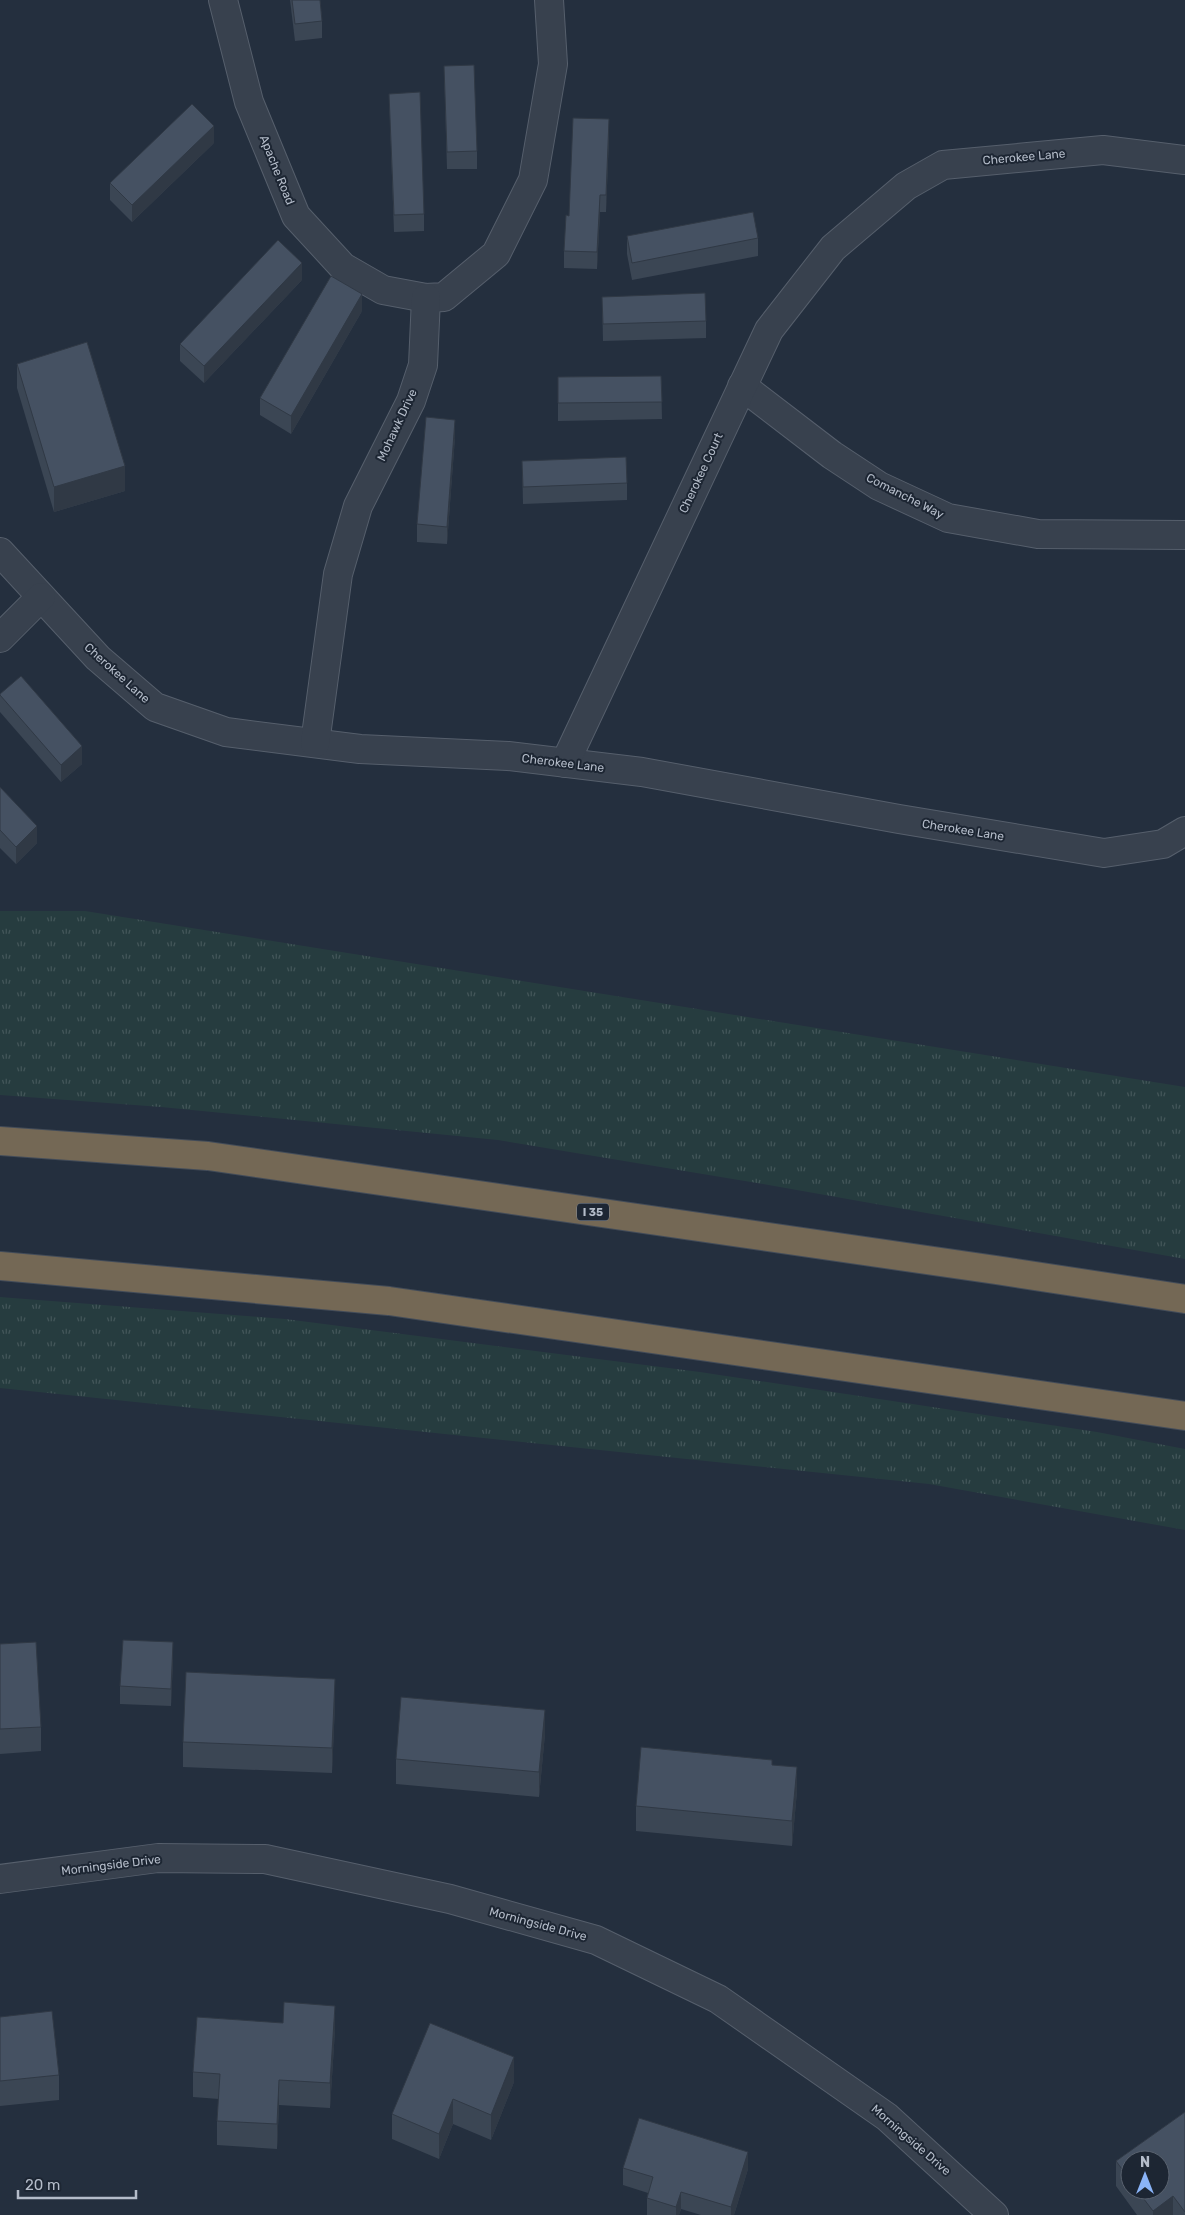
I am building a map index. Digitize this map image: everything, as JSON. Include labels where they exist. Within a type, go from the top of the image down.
[{"type":"highway","name":"I 35","points":[[0,1141],[208,1156],[986,1268],[1185,1299]]},
{"type":"highway","points":[[0,1266],[389,1301],[1185,1416]]},
{"type":"street","name":"Apache Road","points":[[223,0],[249,102],[296,216],[342,267],[383,290],[426,298]]},
{"type":"street","points":[[426,298],[444,298],[496,254],[533,180],[553,64],[548,0]]},
{"type":"street","name":"Cherokee Lane","points":[[876,211],[906,186],[944,165],[1103,150],[1185,160]]},
{"type":"street","name":"Cherokee Court","points":[[565,763],[769,330],[833,248],[876,211]]},
{"type":"street","name":"Mohawk Drive","points":[[315,743],[338,574],[358,506],[411,401],[423,365],[426,298]]},
{"type":"street","name":"Comanche Way","points":[[742,386],[832,455],[879,486],[948,518],[1038,534],[1185,535]]},
{"type":"street","name":"Cherokee Lane","points":[[0,552],[98,658],[155,707],[226,732],[360,748],[508,756],[642,772],[899,819],[1104,853],[1163,844],[1185,831]]},
{"type":"street","points":[[0,638],[41,597]]},
{"type":"street","name":"Morningside Drive","points":[[0,1878],[158,1858],[265,1859],[450,1899],[596,1940],[718,2000],[887,2117],[994,2215]]},
{"type":"green space","points":[[0,911],[85,911],[1185,1087],[1185,1259],[763,1184],[498,1140],[161,1107],[0,1095]]},
{"type":"green space","points":[[0,1297],[285,1319],[700,1372],[1097,1432],[1185,1449],[1185,1530],[929,1484],[0,1388]]},
{"type":"building","points":[[292,0],[320,0],[322,21],[295,24]]},
{"type":"building","points":[[474,65],[477,151],[447,152],[444,66]]},
{"type":"building","points":[[420,92],[424,214],[394,215],[389,94]]},
{"type":"building","points":[[192,104],[214,126],[132,205],[110,183]]},
{"type":"building","points":[[573,118],[609,119],[606,195],[600,195],[597,252],[564,251],[566,215],[569,216]]},
{"type":"building","points":[[753,212],[758,238],[632,263],[627,236]]},
{"type":"building","points":[[278,240],[302,263],[204,366],[180,344]]},
{"type":"building","points":[[331,276],[362,294],[291,416],[260,398]]},
{"type":"building","points":[[705,293],[706,321],[603,324],[602,297]]},
{"type":"building","points":[[87,342],[125,466],[54,487],[17,364]]},
{"type":"building","points":[[661,376],[662,402],[558,403],[558,377]]},
{"type":"building","points":[[426,417],[455,420],[447,527],[417,524]]},
{"type":"building","points":[[626,457],[627,483],[523,487],[522,461]]},
{"type":"building","points":[[21,676],[82,746],[61,765],[0,695]]},
{"type":"building","points":[[0,787],[37,826],[16,847],[0,830]]},
{"type":"building","points":[[123,1640],[173,1642],[171,1689],[120,1686]]},
{"type":"building","points":[[36,1642],[41,1727],[0,1729],[0,1644]]},
{"type":"building","points":[[186,1672],[335,1679],[332,1748],[183,1742]]},
{"type":"building","points":[[401,1697],[545,1710],[539,1772],[396,1759]]},
{"type":"building","points":[[641,1747],[772,1760],[772,1765],[797,1767],[792,1821],[636,1806]]},
{"type":"building","points":[[284,2002],[335,2006],[330,2083],[279,2080],[277,2124],[217,2121],[220,2074],[193,2072],[197,2017],[283,2023]]},
{"type":"building","points":[[52,2011],[59,2075],[0,2081],[0,2017]]},
{"type":"building","points":[[430,2023],[514,2057],[491,2115],[453,2099],[439,2134],[392,2114]]},
{"type":"building","points":[[1185,2112],[1185,2212],[1173,2196],[1170,2198],[1170,2150],[1131,2150]]},
{"type":"building","points":[[639,2118],[748,2152],[731,2207],[681,2192],[676,2207],[647,2198],[653,2177],[623,2168]]},
{"type":"building","points":[[1120,2158],[1120,2166],[1116,2161]]},
{"type":"building","points":[[1145,2200],[1168,2200],[1153,2211]]}]
